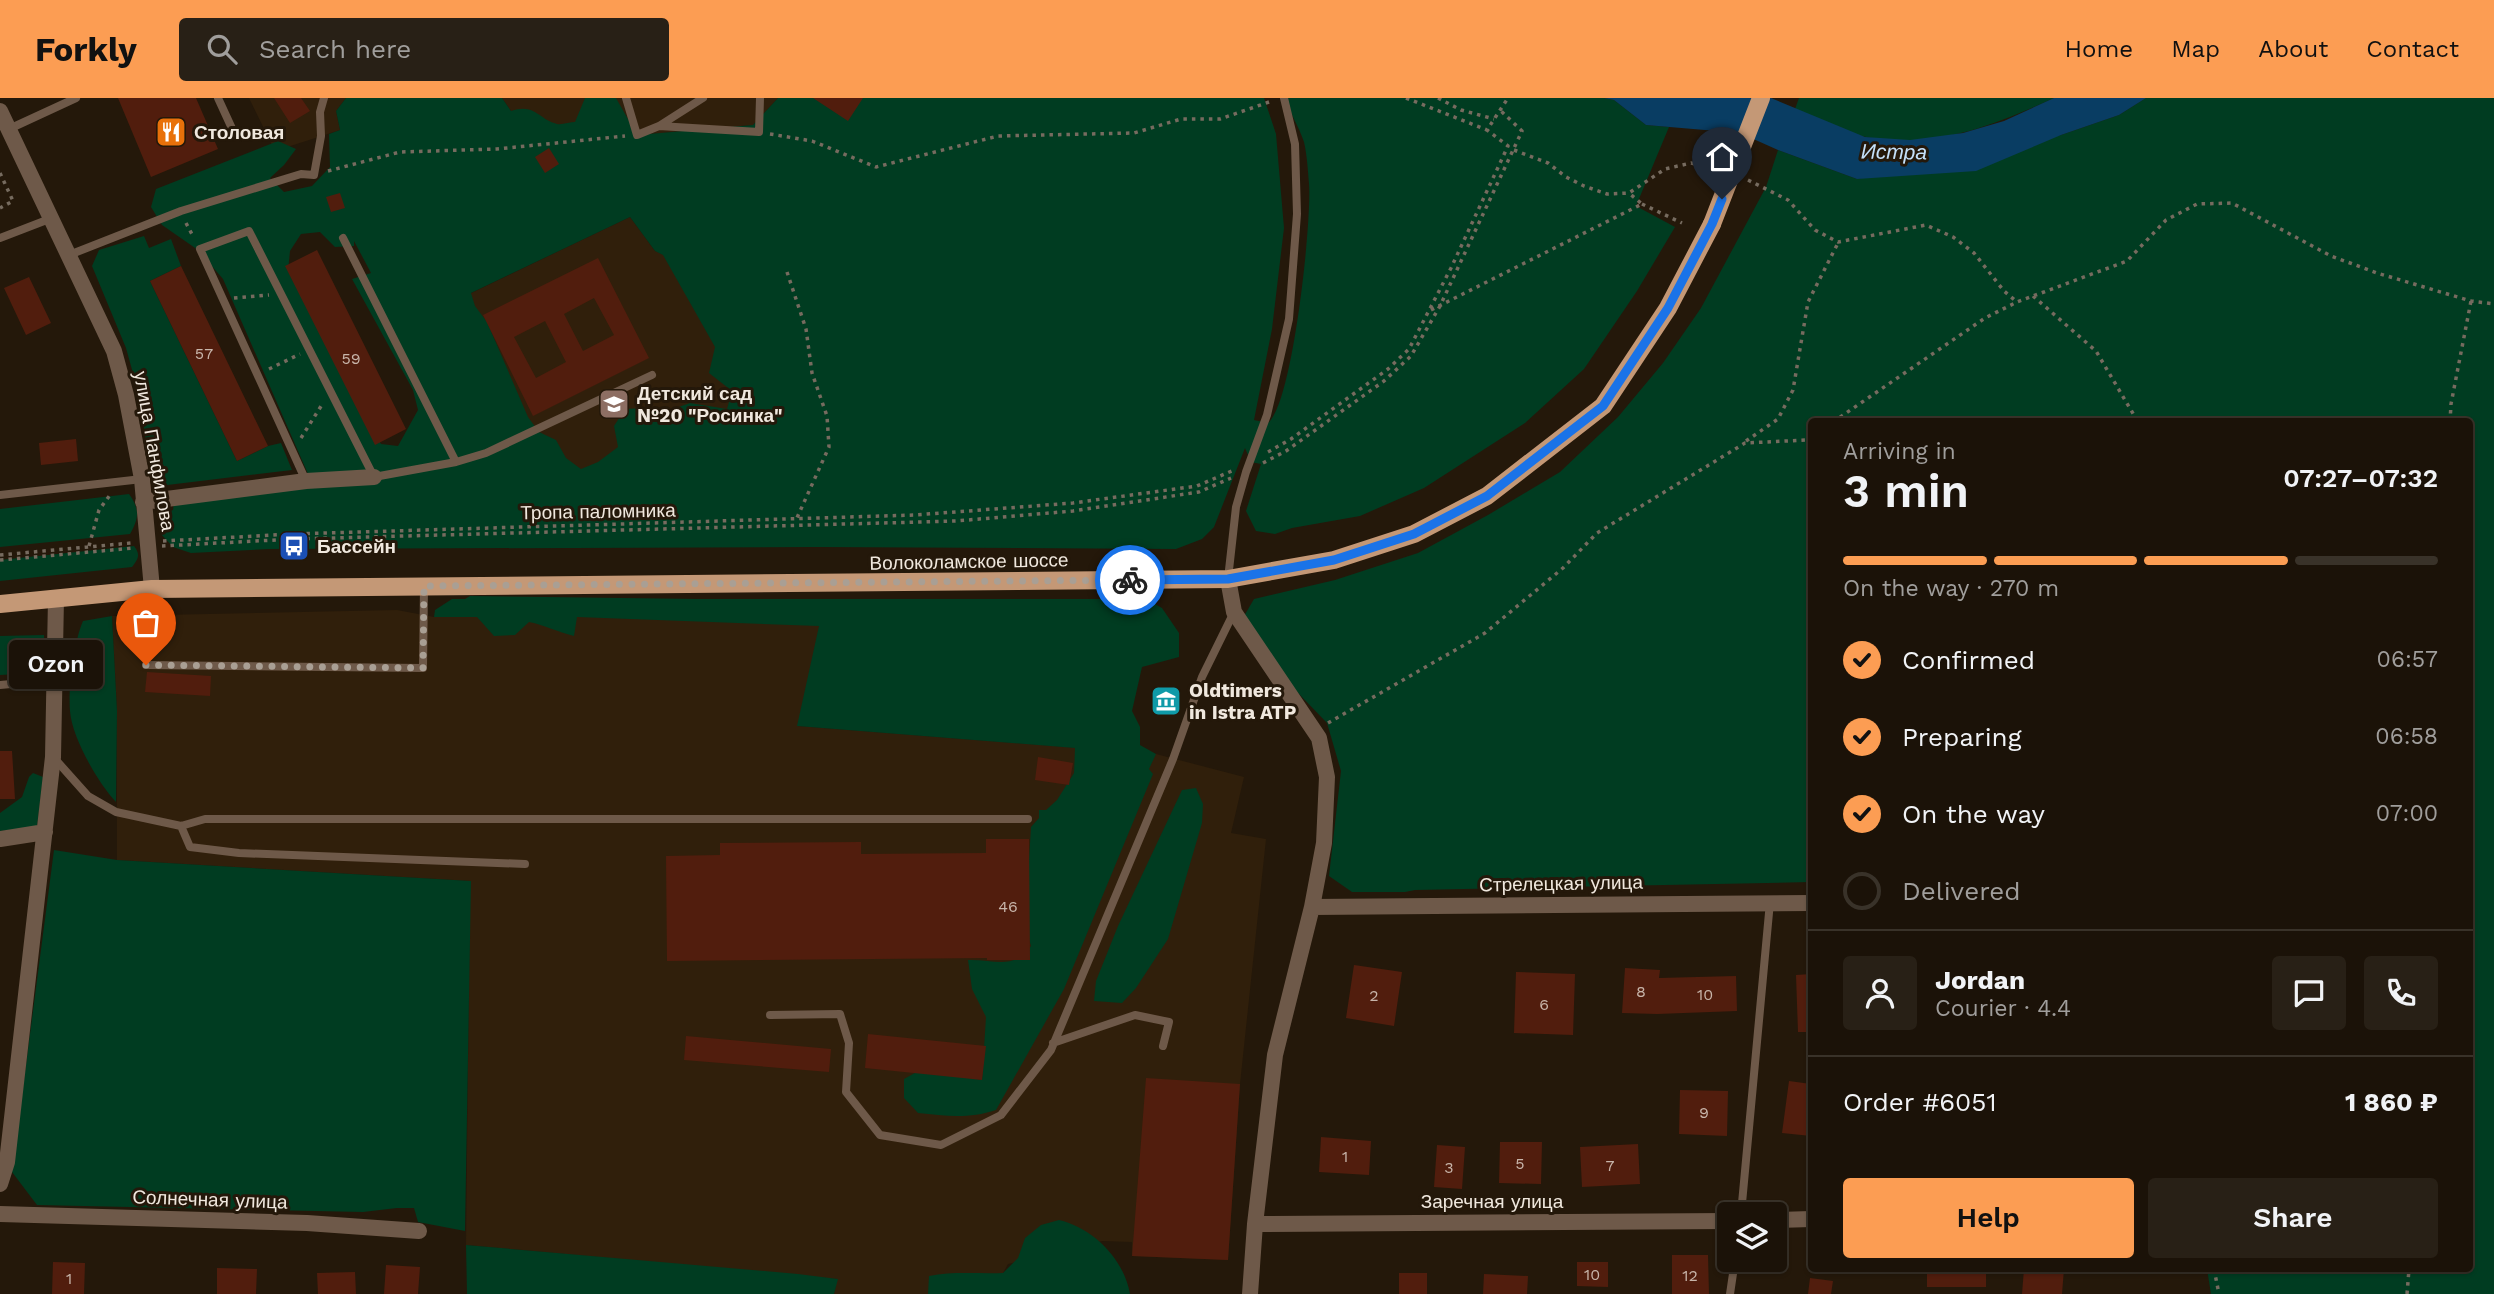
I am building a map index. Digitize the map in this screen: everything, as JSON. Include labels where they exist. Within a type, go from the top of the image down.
[{"type":"main road","name":"Волоколамское шоссе","points":[[152,589],[1228,579],[1334,560],[1414,534],[1487,496],[1603,406],[1668,308],[1712,224],[1761,98]]},
{"type":"main road","points":[[0,604],[152,589]]},
{"type":"street","name":"улица Панфилова","points":[[0,111],[114,351],[127,395],[142,479],[152,589]]},
{"type":"street","points":[[143,502],[306,481],[374,477]]},
{"type":"street","points":[[1228,579],[1234,612],[1319,738],[1327,777],[1324,842],[1312,907],[1275,1055],[1255,1224],[1250,1294]]},
{"type":"street","points":[[0,1184],[7,1162],[53,757],[56,598]]},
{"type":"street","points":[[0,839],[45,832]]},
{"type":"street","name":"Стрелецкая улица","points":[[1312,907],[1808,903]]},
{"type":"street","name":"Солнечная улица","points":[[0,1213],[307,1223],[419,1231]]},
{"type":"street","points":[[1787,1220],[1808,1219]]},
{"type":"street","name":"Заречная улица","points":[[1255,1224],[1717,1221]]},
{"type":"lane","points":[[9,128],[76,98]]},
{"type":"lane","points":[[218,98],[235,135]]},
{"type":"lane","points":[[626,98],[637,135],[659,126],[703,98]]},
{"type":"lane","points":[[659,126],[759,132],[760,98]]},
{"type":"lane","points":[[1228,579],[1237,507],[1246,472],[1267,415],[1289,319],[1297,214],[1295,144],[1282,98]]},
{"type":"lane","points":[[69,255],[181,211],[301,174],[314,175],[321,136],[322,99]]},
{"type":"lane","points":[[0,238],[52,218]]},
{"type":"lane","points":[[306,481],[200,249],[249,231],[374,477],[456,462],[486,453],[652,375]]},
{"type":"lane","points":[[343,238],[456,462]]},
{"type":"lane","points":[[0,495],[142,479]]},
{"type":"lane","points":[[146,665],[423,668],[424,586]]},
{"type":"lane","points":[[770,1015],[839,1014],[849,1043],[846,1092],[880,1135],[941,1145],[1000,1115],[1053,1043],[1173,759],[1202,677],[1234,612]]},
{"type":"lane","points":[[0,685],[55,680]]},
{"type":"lane","points":[[53,757],[88,796],[116,812],[181,826],[205,819],[1028,819]]},
{"type":"lane","points":[[181,826],[190,847],[239,853],[525,863]]},
{"type":"lane","points":[[1742,1202],[1770,902]]},
{"type":"lane","points":[[1053,1043],[1135,1015],[1169,1022],[1163,1046]]},
{"type":"lane","points":[[1730,1294],[1733,1272]]},
{"type":"path","points":[[759,132],[812,141],[876,167],[998,136],[1134,134],[1181,119],[1220,119],[1282,98]]},
{"type":"path","points":[[1406,98],[1486,130]]},
{"type":"path","points":[[1438,98],[1461,110],[1494,119],[1508,98]]},
{"type":"path","points":[[0,560],[149,547],[293,539],[956,521],[1073,511],[1199,492],[1286,451],[1384,381],[1411,356],[1440,306],[1522,131],[1500,110]]},
{"type":"path","points":[[314,175],[400,152],[497,149],[637,135]]},
{"type":"path","points":[[1508,146],[1548,163],[1566,177],[1584,186],[1607,194],[1629,193],[1665,169],[1691,163],[1724,170]]},
{"type":"path","points":[[0,173],[13,201],[0,208]]},
{"type":"path","points":[[1745,178],[1788,201],[1815,230],[1838,243],[1926,225],[1953,237],[1974,253],[2004,291],[2017,302]]},
{"type":"path","points":[[1629,193],[1642,204],[1682,223]]},
{"type":"path","points":[[1429,311],[1642,204]]},
{"type":"path","points":[[1839,418],[1985,318],[2017,302],[2127,261],[2166,220],[2197,204],[2232,204],[2331,256],[2377,273],[2471,301],[2494,304]]},
{"type":"path","points":[[181,211],[200,249]]},
{"type":"path","points":[[1319,738],[1327,723],[1485,633],[1563,568],[1597,533],[1745,443],[1778,419],[1793,390],[1808,302],[1838,243]]},
{"type":"path","points":[[787,272],[806,329],[812,373],[827,416],[829,447],[796,520]]},
{"type":"path","points":[[222,298],[281,294]]},
{"type":"path","points":[[2033,296],[2096,351],[2136,418]]},
{"type":"path","points":[[2450,418],[2471,301]]},
{"type":"path","points":[[257,374],[309,349]]},
{"type":"path","points":[[292,451],[331,391]]},
{"type":"path","points":[[1745,443],[1808,438]]},
{"type":"path","points":[[89,546],[100,510],[118,481]]},
{"type":"path","name":"Тропа паломника","points":[[293,539],[293,534],[365,531],[915,515]]},
{"type":"path","points":[[293,539],[294,546]]},
{"type":"path","points":[[2214,1272],[2218,1294]]},
{"type":"path","points":[[2407,1294],[2410,1272]]},
{"type":"shaded area","points":[[249,98],[346,98],[336,111],[340,130],[275,151]]},
{"type":"shaded area","points":[[502,98],[778,98],[753,125],[629,136],[520,124]]},
{"type":"shaded area","name":"Детский сад №20 \"Росинка\"","points":[[630,217],[655,251],[718,279],[795,490],[613,520],[415,320]]},
{"type":"shaded area","points":[[397,610],[434,617],[822,616],[798,726],[1156,754],[1244,777],[1231,833],[1266,839],[1240,1084],[1228,1260],[1132,1256],[1132,1242],[1102,1241],[1008,1264],[996,1286],[1079,1294],[834,1294],[837,1279],[466,1245],[470,881],[117,860],[117,711],[112,616]]},
{"type":"green space","points":[[346,98],[502,98],[511,111],[531,110],[551,122],[561,124],[575,122],[585,98],[616,98],[637,135],[753,125],[778,98],[1264,98],[1276,134],[1284,228],[1272,329],[1254,420],[1268,423],[1277,409],[1293,349],[1304,270],[1309,204],[1304,142],[1284,98],[1614,100],[1646,125],[1669,127],[1636,206],[1675,227],[1637,291],[1584,369],[1525,423],[1424,488],[1360,516],[1292,528],[1275,534],[1256,531],[1246,511],[1261,464],[1251,462],[1245,448],[1214,527],[1202,539],[1176,549],[269,549],[191,553],[173,547],[160,533],[164,514],[173,510],[174,502],[308,474],[223,279],[198,250],[162,225],[151,207],[156,189],[278,141],[296,149],[270,178],[284,192],[312,186],[330,167],[329,134],[340,130],[336,111]],"holes":[[[630,217],[655,251],[663,255],[715,347],[709,373],[732,391],[727,409],[690,403],[662,413],[644,408],[625,409],[614,426],[618,447],[598,462],[581,469],[566,458],[556,440],[539,432],[528,417],[487,322],[475,306],[471,293]],[[320,232],[335,247],[354,246],[354,241],[371,273],[352,279],[413,390],[418,410],[398,446],[381,444],[288,271],[290,251],[301,234]]]},
{"type":"green space","points":[[1799,98],[2054,98],[2010,117],[1963,132],[1939,138],[1890,140],[1848,132],[1795,109]]},
{"type":"green space","points":[[2146,98],[2494,98],[2494,1294],[2211,1294],[2207,1272],[2473,1272],[2473,418],[1808,418],[1808,882],[1352,892],[1329,876],[1341,771],[1327,723],[1254,647],[1240,623],[1254,599],[1335,580],[1418,553],[1560,472],[1618,417],[1663,363],[1701,308],[1766,187],[1778,150],[1857,179],[2061,135],[2119,115]]},
{"type":"green space","points":[[144,236],[149,248],[171,239],[181,266],[150,281],[237,461],[268,446],[281,443],[292,470],[159,486],[152,483],[139,395],[126,348],[92,266],[99,250]]},
{"type":"green space","points":[[129,494],[137,514],[130,534],[0,547],[0,509]]},
{"type":"green space","points":[[134,546],[138,557],[132,567],[0,581],[0,560]]},
{"type":"green space","points":[[470,596],[1146,599],[1162,608],[1179,633],[1179,657],[1142,667],[1132,711],[1140,727],[1140,745],[1156,754],[1149,769],[1153,774],[1064,989],[996,1110],[967,1116],[918,1113],[904,1098],[904,1079],[922,1069],[982,1080],[986,1017],[972,989],[968,960],[1010,961],[1024,954],[1031,946],[1025,926],[1031,827],[1039,818],[1039,810],[1046,810],[1057,800],[1074,773],[1075,748],[797,726],[819,626],[577,617],[574,636],[529,622],[515,635],[494,636],[477,617],[434,617],[435,610],[452,599],[465,599]]},
{"type":"green space","points":[[112,616],[117,711],[116,802],[94,772],[81,747],[70,711],[74,652],[83,621]]},
{"type":"green space","points":[[44,635],[45,664],[38,673],[0,675],[0,636]]},
{"type":"green space","points":[[33,773],[43,777],[37,827],[0,831],[0,813],[22,797]]},
{"type":"green space","points":[[1196,788],[1203,804],[1202,823],[1168,939],[1136,988],[1122,1003],[1094,1001],[1096,981],[1118,926],[1182,790]]},
{"type":"green space","points":[[54,850],[117,860],[471,881],[465,1231],[418,1222],[414,1208],[363,1212],[37,1205],[12,1172]]},
{"type":"green space","points":[[1059,1220],[1084,1230],[1105,1247],[1121,1269],[1130,1294],[928,1294],[929,1276],[1003,1273],[1018,1258],[1025,1238],[1041,1225]]},
{"type":"green space","points":[[466,1245],[838,1279],[834,1294],[467,1294]]},
{"type":"water","name":"Истра","points":[[1604,98],[1771,98],[1865,137],[1910,140],[1963,133],[2004,121],[2054,98],[2146,98],[2119,115],[2061,135],[1976,171],[1857,179],[1740,133],[1646,125],[1614,100]]},
{"type":"building","name":"Столовая","points":[[118,98],[196,98],[218,149],[151,177]]},
{"type":"building","points":[[274,98],[301,98],[310,111],[290,123]]},
{"type":"building","points":[[813,98],[863,98],[848,121]]},
{"type":"building","points":[[549,148],[559,164],[545,173],[535,157]]},
{"type":"building","points":[[340,193],[345,208],[331,212],[326,197]]},
{"type":"building","points":[[317,250],[406,429],[375,445],[285,266]]},
{"type":"building","points":[[598,258],[649,358],[533,416],[483,315]],"holes":[[[594,298],[614,335],[583,351],[564,314]],[[545,321],[566,362],[536,378],[514,337]]]},
{"type":"building","points":[[181,266],[268,446],[237,461],[150,281]]},
{"type":"building","points":[[29,277],[51,323],[26,335],[4,288]]},
{"type":"building","points":[[76,439],[78,461],[41,465],[39,443]]},
{"type":"building","points":[[147,672],[211,676],[210,696],[145,692]]},
{"type":"building","points":[[0,751],[12,751],[15,799],[0,799]]},
{"type":"building","points":[[1038,757],[1073,763],[1069,785],[1035,780]]},
{"type":"building","points":[[986,839],[1029,839],[1030,960],[987,958],[667,961],[666,856],[720,855],[720,843],[861,842],[861,854],[986,853]]},
{"type":"building","points":[[1354,965],[1402,972],[1394,1026],[1346,1018]]},
{"type":"building","points":[[1625,968],[1660,970],[1659,978],[1736,976],[1737,1011],[1622,1013]]},
{"type":"building","points":[[1516,972],[1575,974],[1573,1035],[1514,1033]]},
{"type":"building","points":[[1808,974],[1808,1032],[1798,1032],[1796,975]]},
{"type":"building","points":[[868,1034],[986,1046],[982,1080],[865,1068]]},
{"type":"building","points":[[686,1036],[831,1049],[829,1072],[684,1060]]},
{"type":"building","points":[[1146,1078],[1240,1084],[1228,1260],[1132,1256]]},
{"type":"building","points":[[1789,1081],[1808,1084],[1808,1136],[1782,1133]]},
{"type":"building","points":[[1680,1090],[1728,1091],[1727,1136],[1679,1134]]},
{"type":"building","points":[[1321,1137],[1371,1141],[1369,1175],[1319,1172]]},
{"type":"building","points":[[1500,1142],[1542,1142],[1541,1184],[1499,1183]]},
{"type":"building","points":[[1638,1144],[1640,1184],[1582,1187],[1580,1147]]},
{"type":"building","points":[[1437,1145],[1465,1147],[1462,1189],[1434,1187]]},
{"type":"building","points":[[1672,1255],[1708,1255],[1709,1294],[1672,1294]]},
{"type":"building","points":[[53,1262],[85,1263],[84,1294],[52,1294]]},
{"type":"building","points":[[1577,1262],[1608,1262],[1608,1287],[1577,1286]]},
{"type":"building","points":[[386,1265],[420,1267],[418,1294],[384,1294]]},
{"type":"building","points":[[217,1268],[257,1269],[256,1294],[217,1294]]},
{"type":"building","points":[[355,1272],[356,1294],[318,1294],[317,1273]]},
{"type":"building","points":[[1927,1272],[1986,1272],[1986,1287],[1927,1287]]},
{"type":"building","points":[[2024,1272],[2064,1272],[2062,1294],[2022,1294]]},
{"type":"building","points":[[1399,1273],[1427,1273],[1427,1294],[1399,1294]]},
{"type":"building","points":[[1484,1274],[1528,1276],[1527,1294],[1483,1294]]},
{"type":"building","points":[[1810,1278],[1833,1281],[1831,1294],[1808,1294]]},
{"type":"way so far","points":[[146,665],[423,668],[424,586],[1130,580]]},
{"type":"place","name":"Столовая","points":[[171,132]]},
{"type":"place","name":"Детский сад №20 \"Росинка\"","points":[[614,404]]},
{"type":"place","name":"Бассейн","points":[[294,546]]},
{"type":"place","name":"Ozon","points":[[146,665]]},
{"type":"place","name":"Oldtimers in Istra ATP","points":[[1166,701]]},
{"type":"route","points":[[1130,580],[1228,579],[1334,560],[1414,534],[1487,496],[1603,406],[1668,308],[1712,224],[1722,199]]}]
